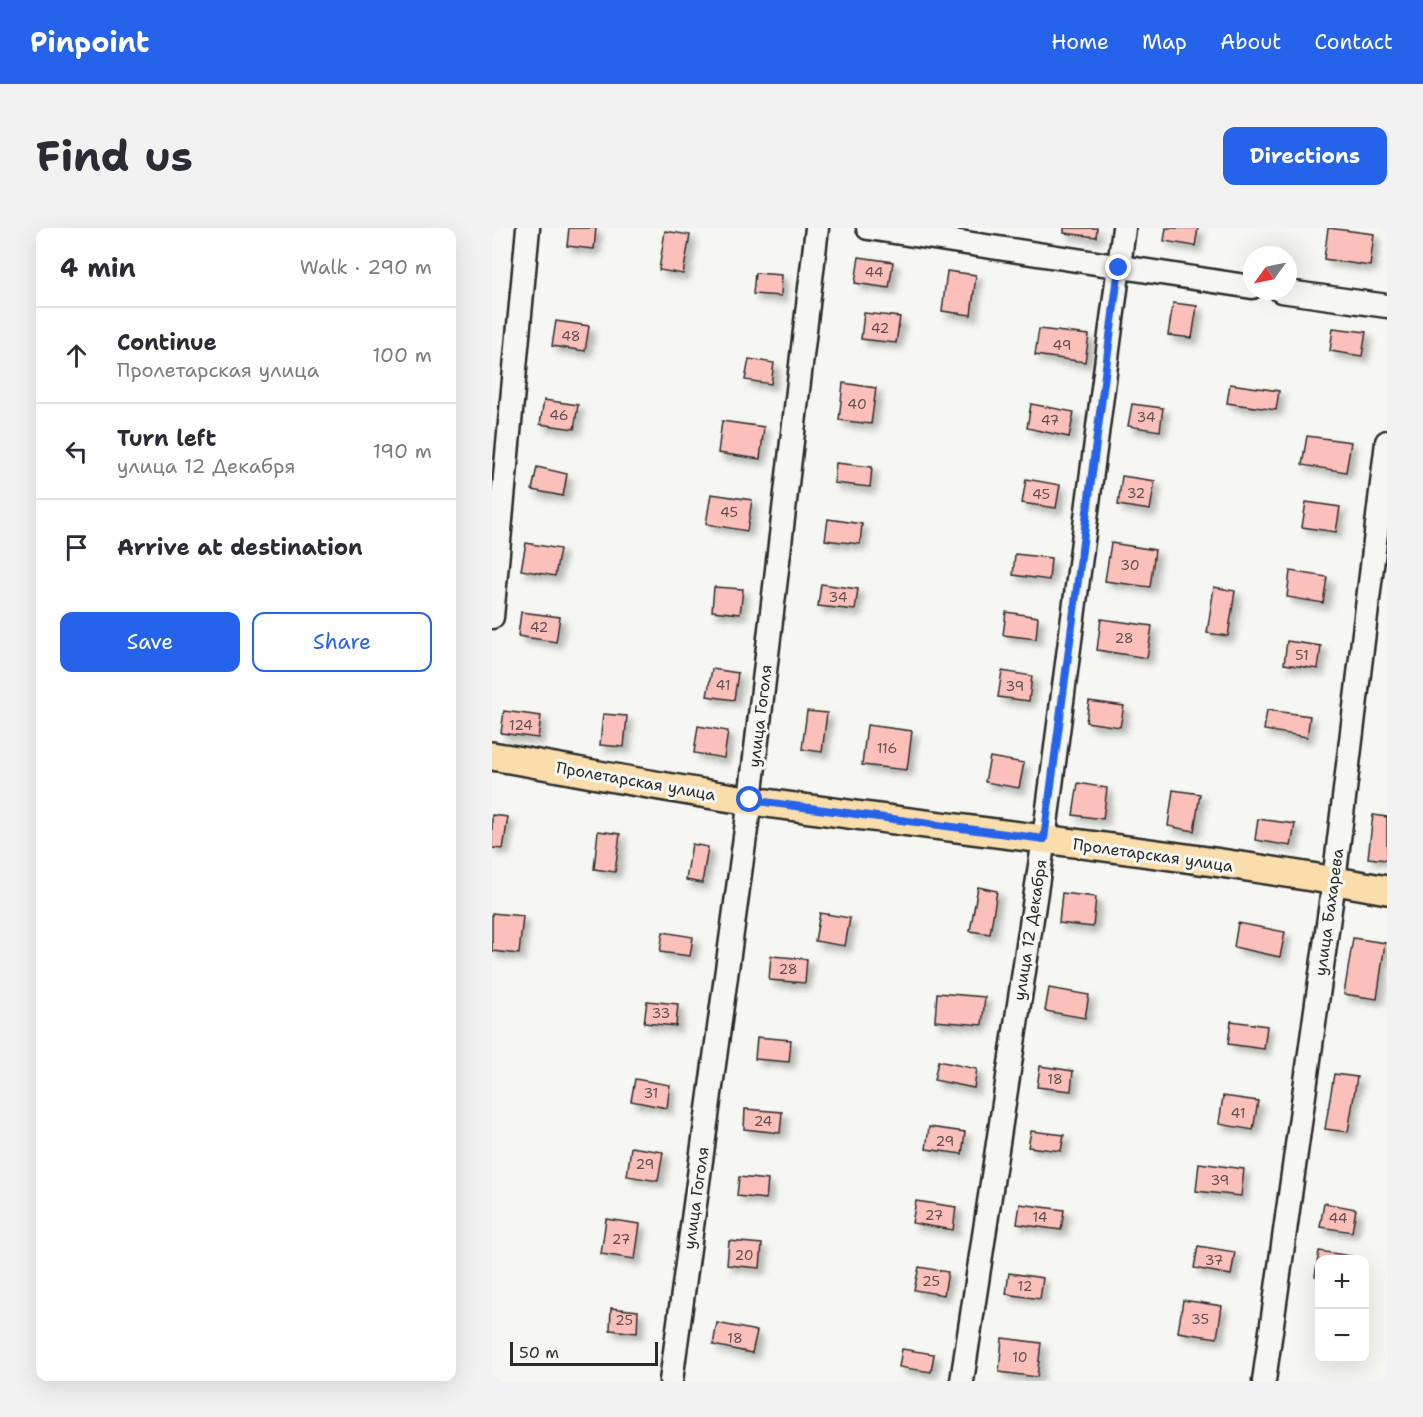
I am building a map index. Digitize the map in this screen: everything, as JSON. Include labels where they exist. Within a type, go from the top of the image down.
[{"type":"main road","name":"Пролетарская улица","points":[[492,756],[750,800],[1044,839],[1387,890]]},
{"type":"street","points":[[492,617],[528,228]]},
{"type":"street","name":"улица Гоголя","points":[[671,1381],[750,800],[817,228]]},
{"type":"street","points":[[868,228],[1243,286]]},
{"type":"street","name":"улица 12 Декабря","points":[[962,1381],[1044,839],[1124,228]]},
{"type":"street","points":[[1297,293],[1387,306]]},
{"type":"street","name":"улица Бахарева","points":[[1264,1381],[1334,881],[1387,442]]},
{"type":"building","points":[[569,228],[596,228],[594,249],[567,246]]},
{"type":"building","points":[[1064,228],[1097,228],[1096,237],[1064,233]]},
{"type":"building","points":[[1166,228],[1198,228],[1195,246],[1164,241]]},
{"type":"building","points":[[1328,228],[1374,234],[1370,266],[1324,259]]},
{"type":"building","points":[[665,231],[690,235],[683,274],[659,270]]},
{"type":"building","points":[[859,257],[893,262],[889,288],[855,283]]},
{"type":"building","points":[[947,271],[976,275],[971,315],[942,311]]},
{"type":"building","points":[[755,273],[782,275],[781,296],[753,294]]},
{"type":"building","points":[[1173,303],[1197,306],[1192,338],[1168,335]]},
{"type":"building","points":[[864,313],[900,317],[896,343],[861,339]]},
{"type":"building","points":[[556,321],[589,326],[585,351],[552,346]]},
{"type":"building","points":[[1333,328],[1366,332],[1362,356],[1330,351]]},
{"type":"building","points":[[1039,329],[1089,335],[1085,362],[1035,355]]},
{"type":"building","points":[[749,359],[774,363],[771,384],[745,380]]},
{"type":"building","points":[[843,383],[876,388],[871,424],[839,420]]},
{"type":"building","points":[[1230,384],[1279,391],[1276,410],[1227,403]]},
{"type":"building","points":[[544,400],[578,405],[574,429],[540,424]]},
{"type":"building","points":[[1031,404],[1074,412],[1069,437],[1027,428]]},
{"type":"building","points":[[1132,404],[1163,408],[1160,431],[1128,426]]},
{"type":"building","points":[[722,421],[764,427],[760,459],[718,453]]},
{"type":"building","points":[[1307,436],[1351,442],[1346,472],[1302,465]]},
{"type":"building","points":[[836,463],[872,467],[870,487],[834,483]]},
{"type":"building","points":[[537,467],[567,474],[563,496],[532,490]]},
{"type":"building","points":[[1122,476],[1155,481],[1150,510],[1118,505]]},
{"type":"building","points":[[1026,479],[1060,485],[1056,508],[1022,503]]},
{"type":"building","points":[[711,494],[752,500],[747,531],[706,524]]},
{"type":"building","points":[[1306,502],[1340,507],[1336,532],[1302,527]]},
{"type":"building","points":[[828,519],[862,524],[860,544],[825,540]]},
{"type":"building","points":[[526,543],[560,549],[555,576],[521,570]]},
{"type":"building","points":[[1111,543],[1155,550],[1150,587],[1105,581]]},
{"type":"building","points":[[1015,554],[1051,558],[1049,580],[1013,575]]},
{"type":"building","points":[[1290,571],[1327,577],[1323,603],[1287,597]]},
{"type":"building","points":[[821,584],[858,589],[855,610],[818,606]]},
{"type":"building","points":[[714,587],[743,589],[740,614],[712,611]]},
{"type":"building","points":[[1214,587],[1235,591],[1228,636],[1207,633]]},
{"type":"building","points":[[521,612],[560,617],[556,642],[518,636]]},
{"type":"building","points":[[1006,612],[1038,617],[1036,639],[1003,635]]},
{"type":"building","points":[[1101,619],[1152,626],[1147,658],[1097,650]]},
{"type":"building","points":[[1287,641],[1321,646],[1318,669],[1284,664]]},
{"type":"building","points":[[712,669],[738,673],[734,700],[707,696]]},
{"type":"building","points":[[1002,671],[1032,676],[1029,701],[998,697]]},
{"type":"building","points":[[1089,701],[1124,706],[1120,727],[1086,722]]},
{"type":"building","points":[[1267,710],[1310,716],[1307,737],[1264,730]]},
{"type":"building","points":[[504,711],[541,716],[538,738],[501,733]]},
{"type":"building","points":[[807,711],[827,713],[822,752],[802,749]]},
{"type":"building","points":[[603,714],[627,716],[624,747],[600,745]]},
{"type":"building","points":[[867,725],[912,731],[907,770],[862,765]]},
{"type":"building","points":[[698,726],[728,731],[724,758],[694,753]]},
{"type":"building","points":[[990,757],[1024,763],[1019,788],[985,782]]},
{"type":"building","points":[[1078,783],[1107,788],[1103,819],[1073,815]]},
{"type":"building","points":[[1173,790],[1200,794],[1194,831],[1168,826]]},
{"type":"building","points":[[492,815],[508,817],[503,849],[492,848]]},
{"type":"building","points":[[1373,815],[1387,817],[1387,860],[1368,858]]},
{"type":"building","points":[[1258,819],[1295,824],[1291,846],[1255,840]]},
{"type":"building","points":[[598,831],[620,834],[615,872],[594,869]]},
{"type":"building","points":[[692,844],[708,847],[702,883],[686,880]]},
{"type":"building","points":[[978,887],[997,891],[990,934],[970,931]]},
{"type":"building","points":[[1062,893],[1096,897],[1093,927],[1059,923]]},
{"type":"building","points":[[492,913],[523,916],[519,954],[492,951]]},
{"type":"building","points":[[820,913],[850,918],[845,946],[815,941]]},
{"type":"building","points":[[1238,923],[1285,932],[1280,957],[1234,947]]},
{"type":"building","points":[[663,932],[693,937],[690,956],[660,952]]},
{"type":"building","points":[[1353,938],[1385,943],[1377,999],[1344,994]]},
{"type":"building","points":[[771,956],[807,959],[805,983],[769,980]]},
{"type":"building","points":[[1049,988],[1089,995],[1085,1018],[1045,1011]]},
{"type":"building","points":[[937,993],[985,997],[982,1025],[935,1021]]},
{"type":"building","points":[[647,1001],[678,1004],[676,1026],[644,1023]]},
{"type":"building","points":[[1231,1021],[1267,1026],[1264,1049],[1228,1044]]},
{"type":"building","points":[[757,1037],[791,1040],[789,1062],[755,1059]]},
{"type":"building","points":[[938,1061],[977,1069],[974,1088],[934,1080]]},
{"type":"building","points":[[1040,1066],[1073,1071],[1071,1091],[1037,1087]]},
{"type":"building","points":[[1334,1074],[1357,1077],[1348,1132],[1325,1129]]},
{"type":"building","points":[[635,1079],[670,1085],[667,1108],[631,1101]]},
{"type":"building","points":[[1223,1096],[1258,1101],[1253,1130],[1219,1124]]},
{"type":"building","points":[[745,1109],[782,1112],[780,1133],[744,1129]]},
{"type":"building","points":[[929,1127],[965,1132],[962,1154],[926,1149]]},
{"type":"building","points":[[1031,1131],[1064,1135],[1061,1151],[1028,1147]]},
{"type":"building","points":[[631,1147],[663,1152],[658,1181],[627,1176]]},
{"type":"building","points":[[1199,1163],[1244,1169],[1241,1196],[1196,1191]]},
{"type":"building","points":[[739,1177],[768,1180],[766,1199],[737,1196]]},
{"type":"building","points":[[916,1201],[956,1207],[953,1230],[912,1223]]},
{"type":"building","points":[[1324,1203],[1356,1209],[1352,1232],[1320,1227]]},
{"type":"building","points":[[1020,1204],[1064,1210],[1061,1230],[1017,1224]]},
{"type":"building","points":[[606,1219],[640,1224],[635,1259],[601,1254]]},
{"type":"building","points":[[729,1241],[762,1244],[760,1268],[727,1265]]},
{"type":"building","points":[[1198,1246],[1235,1252],[1231,1275],[1194,1268]]},
{"type":"building","points":[[1319,1251],[1345,1255],[1318,1255]]},
{"type":"building","points":[[919,1267],[948,1272],[944,1295],[914,1290]]},
{"type":"building","points":[[1009,1273],[1043,1278],[1040,1299],[1006,1294]]},
{"type":"building","points":[[1183,1300],[1222,1306],[1217,1338],[1178,1332]]},
{"type":"building","points":[[611,1308],[638,1311],[637,1333],[610,1330]]},
{"type":"building","points":[[717,1323],[757,1331],[752,1353],[713,1345]]},
{"type":"building","points":[[1002,1338],[1041,1343],[1037,1377],[999,1372]]},
{"type":"building","points":[[902,1349],[934,1354],[931,1372],[899,1367]]},
{"type":"route","points":[[750,800],[1044,839],[1119,268]]}]
